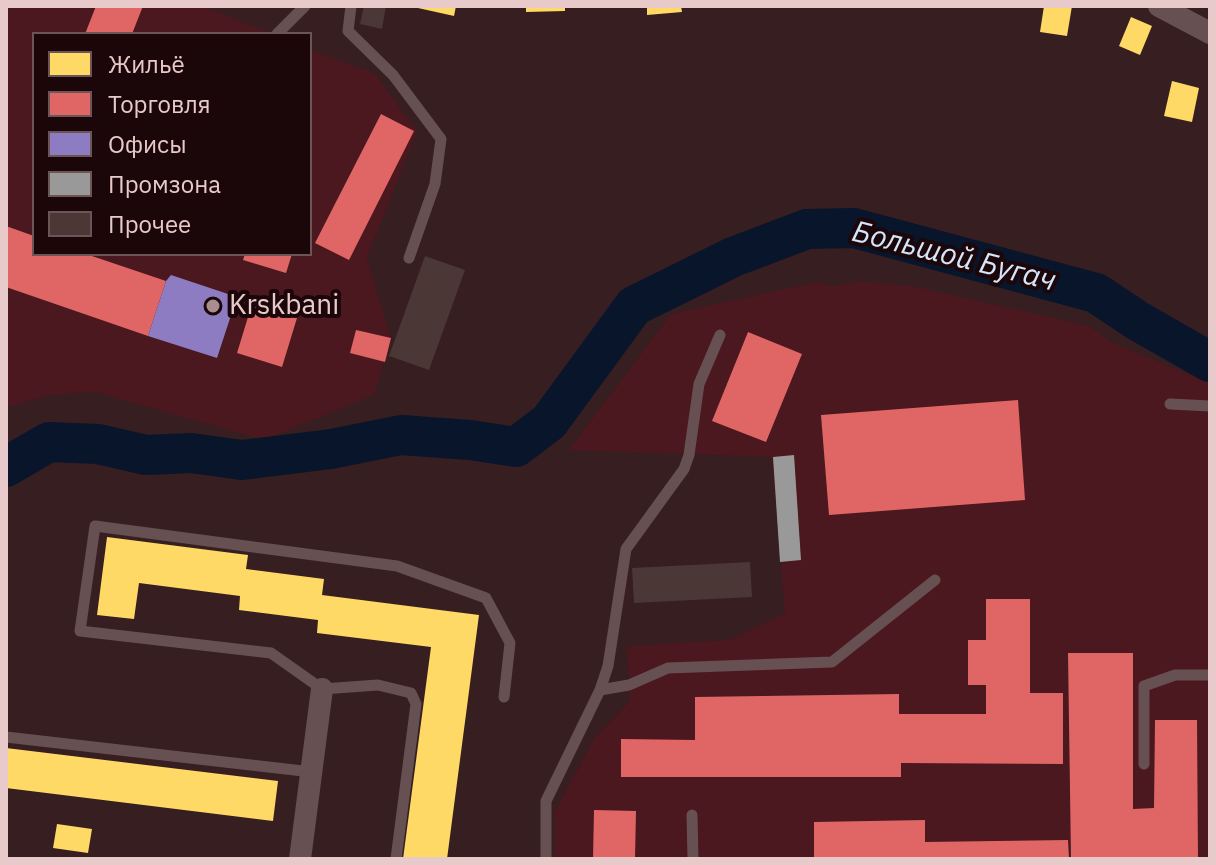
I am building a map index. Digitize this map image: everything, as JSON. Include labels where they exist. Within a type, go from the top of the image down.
[{"type":"street","points":[[1159,6],[1210,33]]},
{"type":"street","points":[[300,859],[322,689]]},
{"type":"lane","points":[[279,32],[305,6]]},
{"type":"lane","points":[[351,6],[348,31],[393,75],[441,139],[435,184],[409,258]]},
{"type":"lane","points":[[546,859],[546,801],[600,690],[608,666],[626,549],[684,469],[689,455],[699,384],[720,335]]},
{"type":"lane","points":[[1170,404],[1210,406]]},
{"type":"lane","points":[[396,859],[416,704],[411,693],[378,685],[322,689],[271,653],[80,631],[95,526],[397,566],[486,598],[510,643],[504,697]]},
{"type":"lane","points":[[600,690],[629,685],[668,668],[832,662],[935,580]]},
{"type":"lane","points":[[1144,764],[1144,686],[1175,675],[1210,675]]},
{"type":"lane","points":[[6,737],[312,772]]},
{"type":"lane","points":[[692,815],[693,859]]},
{"type":"shaded area","points":[[6,6],[202,6],[269,32],[32,32],[32,256],[312,256],[312,50],[375,74],[417,131],[367,258],[391,338],[374,395],[264,440],[95,392],[49,395],[6,408]]},
{"type":"shaded area","points":[[860,281],[912,286],[1090,326],[1111,342],[1210,383],[1210,859],[555,859],[555,811],[595,737],[630,701],[627,646],[729,640],[785,613],[772,457],[569,450],[671,314],[817,282],[834,286]]},
{"type":"building: Жильё","points":[[409,6],[456,6],[454,16]]},
{"type":"building: Жильё","points":[[526,6],[565,6],[565,11],[526,12]]},
{"type":"building: Жильё","points":[[647,6],[681,6],[682,12],[647,15]]},
{"type":"building: Жильё","points":[[1044,6],[1072,6],[1067,36],[1040,32]]},
{"type":"building: Жильё","points":[[1131,17],[1152,26],[1140,55],[1119,46]]},
{"type":"building: Жильё","points":[[1172,81],[1199,88],[1192,122],[1164,116]]},
{"type":"building: Жильё","points":[[107,537],[248,555],[246,569],[324,579],[322,595],[479,615],[447,859],[403,859],[431,647],[317,633],[318,620],[239,610],[240,596],[139,583],[134,619],[97,615]]},
{"type":"building: Жильё","points":[[6,748],[278,781],[273,821],[6,788]]},
{"type":"building: Жильё","points":[[57,824],[92,829],[88,853],[53,848]]},
{"type":"building: Торговля","points":[[96,6],[143,6],[133,32],[86,32]]},
{"type":"building: Торговля","points":[[381,114],[414,131],[349,260],[315,243]]},
{"type":"building: Торговля","points":[[6,226],[32,235],[32,256],[92,256],[166,281],[148,336],[6,287]]},
{"type":"building: Торговля","points":[[244,256],[291,256],[286,273],[243,260]]},
{"type":"building: Торговля","points":[[252,304],[297,318],[282,367],[237,353]]},
{"type":"building: Торговля","points":[[356,330],[391,338],[385,362],[350,353]]},
{"type":"building: Торговля","points":[[748,332],[802,354],[766,442],[712,421]]},
{"type":"building: Торговля","points":[[1018,400],[1025,500],[829,515],[821,415]]},
{"type":"building: Торговля","points":[[986,599],[1030,599],[1030,693],[1063,693],[1063,764],[901,763],[901,777],[621,777],[621,739],[695,740],[695,697],[899,694],[899,714],[986,714],[986,685],[968,685],[968,640],[986,640]]},
{"type":"building: Торговля","points":[[1068,653],[1133,653],[1133,809],[1154,808],[1155,720],[1197,720],[1198,859],[1071,859]]},
{"type":"building: Торговля","points":[[594,810],[636,811],[635,859],[593,859]]},
{"type":"building: Торговля","points":[[925,820],[925,842],[1068,840],[1069,859],[814,859],[814,822]]},
{"type":"building: Офисы","points":[[171,275],[237,297],[217,358],[148,336],[166,281]]},
{"type":"building: Промзона","points":[[794,455],[801,560],[780,562],[773,457]]},
{"type":"building: Прочее","points":[[364,6],[386,6],[382,29],[360,24]]},
{"type":"building: Прочее","points":[[425,256],[465,270],[429,370],[389,356]]},
{"type":"building: Прочее","points":[[750,562],[752,597],[634,603],[632,568]]},
{"type":"waterway","name":"Большой Бугач","points":[[6,467],[49,442],[98,444],[146,455],[191,453],[242,460],[331,449],[401,435],[516,447],[549,422],[634,306],[733,257],[807,229],[854,228],[1096,293],[1210,362]]},
{"type":"place","name":"Krskbani","points":[[213,306]]}]
